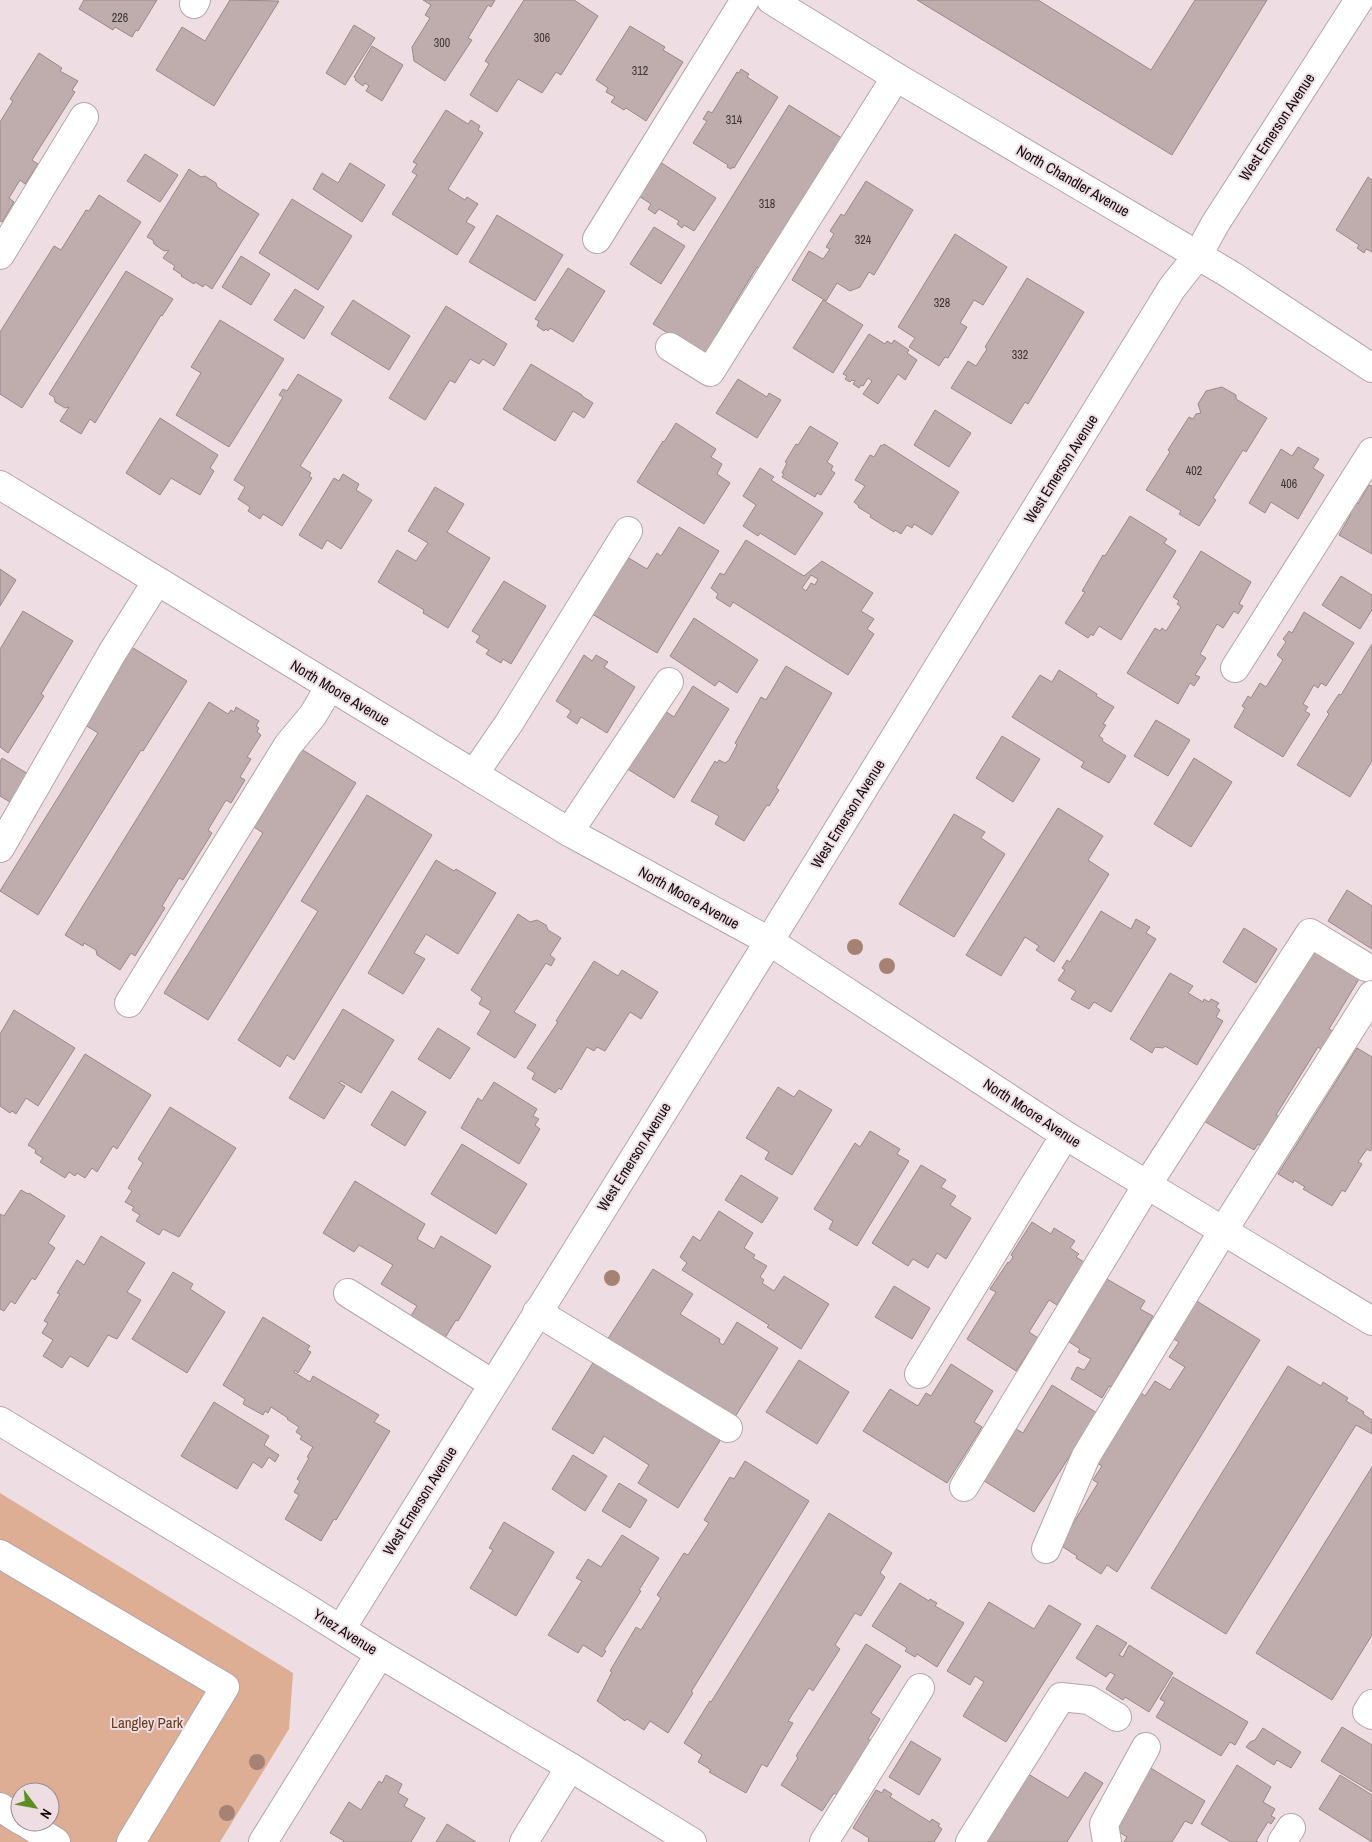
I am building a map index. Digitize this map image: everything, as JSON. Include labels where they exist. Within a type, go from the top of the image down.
[{"type":"street","points":[[597,239],[745,0]]},
{"type":"street","name":"North Chandler Avenue","points":[[771,0],[896,77],[1231,275],[1370,362]]},
{"type":"street","name":"West Emerson Avenue","points":[[341,1629],[1172,288],[1198,256],[1215,224],[1359,0]]},
{"type":"street","points":[[670,347],[710,372],[896,77]]},
{"type":"street","points":[[0,255],[84,117]]},
{"type":"street","points":[[1235,668],[1372,452]]},
{"type":"street","name":"North Moore Avenue","points":[[0,485],[568,832],[769,941],[1065,1135],[1372,1321]]},
{"type":"street","points":[[474,774],[509,723],[628,531]]},
{"type":"street","points":[[0,848],[112,653],[158,581]]},
{"type":"street","points":[[568,832],[669,682]]},
{"type":"street","points":[[129,1003],[288,745],[313,715],[330,686]]},
{"type":"street","points":[[964,1487],[1147,1184],[1310,933],[1366,967]]},
{"type":"street","points":[[1046,1549],[1086,1456],[1223,1231],[1372,995]]},
{"type":"street","points":[[919,1374],[1065,1135]]},
{"type":"street","points":[[348,1293],[493,1384]]},
{"type":"street","points":[[537,1312],[728,1428]]},
{"type":"street","name":"Ynez Avenue","points":[[0,1421],[380,1654],[692,1842]]},
{"type":"street","points":[[0,1554],[225,1687],[131,1842]]},
{"type":"street","points":[[263,1842],[380,1654]]},
{"type":"street","points":[[824,1842],[920,1688]]},
{"type":"street","points":[[970,1842],[1061,1697],[1089,1700],[1117,1717]]},
{"type":"street","points":[[1372,1704],[1367,1712],[1372,1716]]},
{"type":"street","points":[[1108,1842],[1104,1824],[1146,1747]]},
{"type":"street","points":[[524,1842],[570,1767]]},
{"type":"street","points":[[40,1832],[56,1842]]},
{"type":"green space","name":"Langley Park","points":[[0,1493],[293,1673],[289,1729],[220,1842],[0,1842]]},
{"type":"building","points":[[84,0],[157,0],[138,31],[136,30],[132,37],[115,27],[113,30],[79,9]]},
{"type":"building","points":[[230,0],[279,1],[214,106],[156,70],[182,27],[205,41]]},
{"type":"building","points":[[423,0],[495,0],[491,7],[488,5],[468,38],[472,40],[445,81],[414,61],[412,47],[430,18],[425,15],[431,5]]},
{"type":"building","points":[[524,0],[574,0],[598,16],[561,75],[556,72],[542,93],[518,79],[497,112],[470,95],[489,64],[485,61]]},
{"type":"building","points":[[917,0],[1038,0],[1151,70],[1195,0],[1267,0],[1172,155]]},
{"type":"building","points":[[354,25],[375,38],[345,85],[326,73]]},
{"type":"building","points":[[630,26],[665,47],[663,50],[683,62],[646,121],[626,108],[624,110],[611,102],[615,97],[606,92],[608,88],[596,80]]},
{"type":"building","points":[[372,46],[403,65],[382,101],[366,91],[369,86],[365,83],[363,86],[354,77]]},
{"type":"building","points":[[39,53],[62,68],[60,71],[78,81],[72,90],[75,92],[32,160],[38,164],[25,184],[20,180],[9,198],[14,202],[2,222],[0,221],[0,122],[13,101],[10,99]]},
{"type":"building","points":[[741,69],[749,74],[747,77],[778,97],[734,168],[732,167],[731,169],[727,167],[728,165],[693,143],[707,121],[703,119],[708,111],[712,113],[737,72],[739,73]]},
{"type":"building","points":[[789,105],[845,140],[764,271],[757,267],[730,311],[734,314],[707,357],[653,324]]},
{"type":"building","points":[[446,110],[468,124],[471,120],[480,126],[478,130],[483,133],[448,189],[465,200],[467,197],[478,204],[466,222],[475,227],[457,255],[392,214],[417,175],[412,172],[417,164],[413,162]]},
{"type":"building","points":[[145,154],[178,175],[160,202],[127,181]]},
{"type":"building","points":[[660,162],[716,198],[694,231],[684,225],[682,228],[677,224],[679,221],[659,209],[655,214],[648,209],[651,204],[639,196]]},
{"type":"building","points":[[350,163],[385,185],[362,222],[313,189],[322,173],[338,183]]},
{"type":"building","points":[[189,169],[201,177],[205,176],[216,183],[217,187],[259,214],[212,289],[205,284],[203,287],[195,282],[194,284],[181,276],[173,269],[175,266],[163,258],[169,250],[164,251],[147,237]]},
{"type":"building","points":[[1368,177],[1372,180],[1372,252],[1366,249],[1364,253],[1357,248],[1359,245],[1336,230]]},
{"type":"building","points":[[866,181],[913,210],[874,275],[869,272],[860,287],[850,291],[837,283],[826,301],[792,280],[809,251],[823,259],[830,249],[826,247],[834,234],[830,231],[841,214],[844,216]]},
{"type":"building","points":[[99,195],[141,222],[22,408],[0,394],[0,332],[54,246],[61,250],[86,210],[89,211]]},
{"type":"building","points":[[292,199],[352,236],[318,290],[259,253]]},
{"type":"building","points":[[497,215],[563,255],[535,301],[469,262]]},
{"type":"building","points":[[654,227],[685,246],[661,284],[630,264]]},
{"type":"building","points":[[955,234],[1007,267],[983,305],[974,300],[960,323],[967,327],[948,358],[945,357],[939,366],[909,347],[915,338],[898,327]]},
{"type":"building","points":[[241,256],[270,274],[251,305],[222,287]]},
{"type":"building","points":[[568,268],[605,291],[573,342],[550,328],[548,331],[546,329],[544,331],[537,326],[539,321],[535,319]]},
{"type":"building","points":[[126,271],[173,299],[161,315],[95,423],[90,419],[81,434],[60,421],[69,407],[65,408],[55,402],[54,397],[49,394]]},
{"type":"building","points":[[1027,278],[1084,312],[1028,404],[1025,402],[1011,424],[951,388],[968,361],[976,366],[987,349],[985,347]]},
{"type":"building","points":[[295,289],[324,307],[304,339],[274,320]]},
{"type":"building","points":[[353,300],[410,336],[389,370],[331,334]]},
{"type":"building","points":[[823,300],[863,325],[833,373],[793,348]]},
{"type":"building","points":[[446,306],[507,344],[494,366],[483,359],[479,364],[470,359],[455,383],[450,380],[425,420],[389,398]]},
{"type":"building","points":[[220,320],[284,359],[229,447],[176,415],[201,373],[191,367]]},
{"type":"building","points":[[869,334],[885,344],[887,341],[892,344],[894,340],[909,350],[907,353],[917,360],[905,380],[898,374],[878,404],[863,394],[872,381],[868,378],[863,386],[861,385],[859,388],[853,384],[855,381],[852,380],[850,382],[845,379],[847,376],[843,374]]},
{"type":"building","points":[[531,364],[593,403],[584,418],[573,411],[555,441],[503,409]]},
{"type":"building","points":[[298,374],[342,400],[300,466],[311,473],[309,476],[312,478],[282,526],[263,514],[260,519],[248,511],[250,507],[238,499],[245,487],[234,480],[283,397],[279,395],[283,389],[287,391]]},
{"type":"building","points":[[738,379],[767,397],[769,393],[781,400],[757,438],[716,413]]},
{"type":"building","points":[[1222,387],[1236,395],[1236,399],[1267,418],[1246,452],[1243,450],[1213,498],[1216,500],[1199,526],[1179,514],[1181,511],[1146,490],[1189,417],[1193,419],[1196,414],[1201,413],[1198,404],[1206,391]]},
{"type":"building","points":[[935,410],[971,433],[949,467],[914,445]]},
{"type":"building","points":[[160,418],[218,455],[210,468],[214,471],[200,495],[171,478],[160,495],[126,473]]},
{"type":"building","points":[[676,423],[716,449],[711,457],[722,464],[717,474],[730,483],[704,524],[637,482]]},
{"type":"building","points":[[810,426],[838,443],[827,462],[833,466],[831,470],[835,473],[821,495],[817,493],[815,497],[782,477],[787,463],[785,462]]},
{"type":"building","points":[[884,444],[959,492],[932,535],[914,524],[912,528],[907,525],[901,534],[895,530],[894,532],[870,517],[871,515],[858,507],[854,502],[865,486],[855,480],[870,455],[874,457],[881,445],[883,446]]},
{"type":"building","points":[[1298,447],[1319,459],[1313,468],[1324,475],[1298,519],[1271,502],[1265,513],[1249,503],[1281,449],[1292,456]]},
{"type":"building","points":[[760,468],[774,477],[771,480],[823,513],[795,555],[760,533],[758,536],[743,526],[756,505],[743,496]]},
{"type":"building","points":[[343,474],[359,484],[356,490],[372,500],[341,549],[327,540],[322,549],[299,535],[334,478],[339,481]]},
{"type":"building","points":[[1369,485],[1372,486],[1372,554],[1339,535],[1351,514],[1348,512],[1354,501],[1358,504]]},
{"type":"building","points":[[435,487],[464,504],[447,532],[490,558],[448,628],[423,613],[424,610],[378,582],[397,550],[416,561],[428,543],[408,531]]},
{"type":"building","points":[[1130,516],[1167,539],[1164,543],[1176,551],[1121,640],[1099,626],[1093,636],[1091,634],[1088,638],[1065,623],[1085,592],[1082,591],[1103,555],[1105,556]]},
{"type":"building","points":[[679,527],[719,551],[657,653],[592,614],[627,557],[647,569],[657,553],[661,556]]},
{"type":"building","points":[[746,540],[804,576],[822,561],[873,593],[861,611],[874,619],[867,629],[874,634],[848,675],[733,602],[730,607],[716,598],[718,594],[711,588],[720,573],[724,575]],"holes":[[[811,575],[818,579],[815,585],[811,583],[806,591],[802,588]]]},
{"type":"building","points":[[1201,551],[1251,582],[1239,604],[1243,606],[1238,614],[1234,611],[1223,628],[1217,624],[1200,654],[1206,658],[1195,675],[1200,677],[1194,686],[1190,683],[1178,704],[1127,673],[1155,628],[1160,631],[1162,628],[1166,631],[1181,607],[1177,604],[1179,601],[1173,597]]},
{"type":"building","points":[[0,569],[16,580],[0,606]]},
{"type":"building","points":[[1341,576],[1372,595],[1372,610],[1360,629],[1322,605]]},
{"type":"building","points":[[504,581],[546,606],[511,664],[503,659],[501,663],[486,654],[489,650],[476,642],[480,636],[472,631]]},
{"type":"building","points":[[23,611],[73,641],[41,694],[44,696],[8,753],[0,747],[0,649]]},
{"type":"building","points":[[1304,612],[1354,643],[1326,686],[1321,683],[1318,688],[1314,685],[1303,704],[1308,707],[1305,711],[1310,714],[1283,757],[1234,727],[1245,708],[1242,706],[1248,696],[1251,698],[1260,683],[1266,687],[1283,660],[1277,655],[1286,642],[1283,639],[1289,631],[1292,633]]},
{"type":"building","points":[[694,618],[758,660],[737,693],[719,681],[715,686],[670,656]]},
{"type":"building","points":[[125,643],[187,681],[143,751],[141,750],[38,915],[0,891],[98,733],[85,725]]},
{"type":"building","points":[[1372,644],[1372,761],[1350,797],[1297,765],[1329,714],[1327,712],[1339,694],[1341,695]]},
{"type":"building","points":[[584,655],[592,661],[596,655],[608,662],[604,667],[635,687],[607,733],[581,717],[577,724],[567,717],[571,711],[556,701]]},
{"type":"building","points":[[786,666],[832,693],[776,788],[779,790],[744,841],[715,824],[719,816],[691,801],[715,761],[717,763],[719,760],[725,763],[729,760],[737,745],[735,743],[761,697],[766,700]]},
{"type":"building","points":[[1059,670],[1114,707],[1103,724],[1106,725],[1099,736],[1103,739],[1102,741],[1126,756],[1109,783],[1081,767],[1084,762],[1012,717],[1040,675],[1052,682]]},
{"type":"building","points":[[693,686],[729,709],[674,798],[626,768],[665,711],[674,717]]},
{"type":"building","points":[[209,702],[228,714],[231,710],[234,712],[236,707],[259,721],[256,726],[259,728],[257,732],[261,735],[247,757],[251,759],[240,777],[245,780],[231,803],[226,800],[208,830],[212,833],[183,880],[179,878],[162,906],[165,908],[135,956],[131,953],[120,970],[97,955],[96,950],[84,943],[83,946],[65,935]]},
{"type":"building","points":[[1156,720],[1190,740],[1168,776],[1134,756]]},
{"type":"building","points":[[1002,736],[1040,759],[1013,802],[976,778]]},
{"type":"building","points":[[293,744],[356,783],[208,1020],[164,993],[263,833],[254,827],[271,800],[266,797]]},
{"type":"building","points":[[2,758],[28,774],[10,802],[0,796],[0,762]]},
{"type":"building","points":[[1194,758],[1232,782],[1191,847],[1154,824]]},
{"type":"building","points":[[367,795],[432,835],[294,1060],[287,1055],[280,1067],[238,1040],[318,911],[301,901]]},
{"type":"building","points":[[1058,808],[1103,836],[1088,860],[1109,874],[1054,962],[1036,950],[1039,946],[1025,937],[1001,976],[966,955]]},
{"type":"building","points":[[954,814],[985,832],[981,838],[1005,854],[954,937],[899,904]]},
{"type":"building","points":[[436,860],[454,871],[456,869],[496,893],[458,954],[426,934],[414,953],[425,959],[403,994],[368,973]]},
{"type":"building","points":[[1347,890],[1372,906],[1372,949],[1328,921]]},
{"type":"building","points":[[1101,911],[1131,929],[1136,919],[1150,927],[1146,933],[1156,939],[1111,1012],[1094,1002],[1089,1009],[1071,999],[1076,991],[1058,980],[1065,970],[1062,968],[1067,960],[1070,962]]},
{"type":"building","points":[[518,914],[530,922],[537,920],[546,925],[548,930],[561,938],[550,955],[555,959],[551,966],[546,963],[514,1012],[536,1025],[515,1058],[477,1034],[491,1011],[479,1004],[482,998],[471,990]]},
{"type":"building","points":[[1244,928],[1277,949],[1256,983],[1223,962]]},
{"type":"building","points":[[1310,949],[1359,979],[1329,1029],[1339,1035],[1327,1053],[1318,1047],[1276,1115],[1287,1122],[1269,1150],[1258,1144],[1254,1150],[1202,1120]]},
{"type":"building","points":[[594,961],[618,976],[622,970],[658,992],[641,1019],[630,1012],[605,1051],[597,1047],[594,1051],[587,1047],[561,1090],[559,1088],[555,1093],[532,1079],[535,1073],[527,1068],[558,1022],[556,1021]]},
{"type":"building","points":[[1170,973],[1193,986],[1188,993],[1203,1002],[1204,999],[1209,1002],[1211,999],[1219,1003],[1216,1007],[1220,1010],[1216,1017],[1223,1021],[1197,1065],[1165,1046],[1163,1048],[1155,1047],[1152,1053],[1130,1039]]},
{"type":"building","points":[[343,1009],[394,1040],[361,1093],[341,1081],[339,1083],[345,1086],[324,1119],[289,1098]]},
{"type":"building","points":[[14,1010],[75,1048],[38,1106],[26,1098],[16,1114],[12,1111],[10,1113],[0,1106],[0,1034]]},
{"type":"building","points":[[438,1028],[470,1048],[450,1079],[418,1059]]},
{"type":"building","points":[[1357,1048],[1372,1057],[1372,1148],[1370,1151],[1367,1149],[1358,1162],[1362,1164],[1345,1192],[1342,1190],[1332,1206],[1303,1189],[1305,1187],[1294,1180],[1293,1183],[1278,1174]]},
{"type":"building","points":[[85,1054],[151,1095],[117,1149],[113,1146],[97,1172],[92,1168],[85,1178],[77,1173],[75,1176],[69,1172],[65,1178],[40,1162],[43,1158],[28,1145]]},
{"type":"building","points":[[494,1082],[537,1109],[533,1116],[539,1119],[535,1125],[540,1129],[519,1164],[461,1128],[478,1098],[482,1101]]},
{"type":"building","points":[[778,1087],[794,1097],[799,1090],[832,1110],[792,1175],[765,1159],[769,1152],[746,1138]]},
{"type":"building","points":[[392,1091],[426,1112],[405,1146],[371,1125]]},
{"type":"building","points":[[170,1107],[236,1148],[179,1237],[163,1229],[159,1235],[136,1221],[140,1215],[132,1210],[134,1207],[125,1202],[132,1191],[128,1188],[143,1163],[138,1159]]},
{"type":"building","points":[[870,1131],[900,1149],[897,1154],[909,1161],[857,1246],[829,1229],[833,1221],[814,1209],[855,1143],[860,1147]]},
{"type":"building","points":[[462,1144],[527,1184],[496,1234],[431,1194]]},
{"type":"building","points":[[921,1165],[946,1180],[941,1187],[956,1196],[950,1205],[971,1218],[946,1259],[937,1253],[928,1268],[913,1259],[908,1266],[872,1243]]},
{"type":"building","points":[[741,1175],[778,1198],[762,1223],[725,1200]]},
{"type":"building","points":[[355,1181],[425,1224],[417,1239],[434,1249],[441,1236],[491,1266],[458,1321],[456,1320],[443,1341],[409,1319],[417,1306],[381,1284],[393,1265],[359,1245],[354,1252],[323,1233]]},
{"type":"building","points":[[21,1190],[65,1216],[48,1243],[55,1248],[35,1280],[32,1278],[15,1304],[11,1301],[4,1311],[0,1309],[0,1214],[4,1216]]},
{"type":"building","points":[[719,1211],[753,1233],[744,1248],[755,1255],[753,1258],[767,1266],[760,1277],[764,1280],[762,1283],[774,1291],[784,1276],[829,1304],[801,1349],[767,1327],[769,1325],[682,1270],[687,1263],[680,1257],[693,1236],[700,1241]]},
{"type":"building","points":[[1032,1222],[1051,1234],[1054,1228],[1075,1241],[1070,1248],[1079,1254],[1076,1257],[1084,1262],[1057,1305],[1049,1300],[1029,1332],[1038,1338],[1016,1371],[967,1339],[996,1292],[990,1289],[1013,1257],[1011,1255]]},
{"type":"building","points":[[101,1236],[145,1263],[127,1292],[141,1300],[117,1339],[108,1335],[88,1367],[70,1356],[62,1368],[43,1356],[53,1340],[42,1333],[48,1323],[44,1321],[60,1294],[57,1293],[77,1260],[84,1265]]},
{"type":"building","points":[[653,1269],[693,1294],[680,1314],[720,1339],[719,1342],[723,1345],[737,1322],[778,1348],[733,1420],[607,1340]]},
{"type":"building","points":[[173,1272],[193,1284],[190,1289],[225,1312],[187,1373],[132,1339]]},
{"type":"building","points":[[1098,1274],[1145,1301],[1140,1309],[1153,1316],[1111,1387],[1109,1386],[1102,1398],[1071,1379],[1077,1367],[1084,1370],[1091,1359],[1078,1352],[1080,1349],[1060,1336]]},
{"type":"building","points":[[894,1286],[930,1308],[912,1339],[875,1317]]},
{"type":"building","points":[[1195,1300],[1260,1340],[1117,1572],[1107,1565],[1101,1574],[1060,1545],[1098,1483],[1093,1480],[1102,1466],[1095,1462],[1140,1392],[1145,1396],[1155,1381],[1170,1390],[1185,1367],[1169,1357],[1179,1342],[1172,1338]]},
{"type":"building","points":[[263,1317],[310,1346],[307,1350],[311,1352],[298,1373],[295,1370],[294,1372],[310,1382],[313,1376],[379,1415],[374,1422],[390,1431],[336,1520],[334,1519],[321,1541],[285,1519],[299,1495],[294,1492],[300,1481],[297,1479],[313,1447],[300,1439],[302,1436],[296,1432],[299,1427],[288,1418],[271,1407],[268,1413],[265,1411],[263,1415],[243,1404],[245,1399],[223,1385]]},
{"type":"building","points":[[596,1358],[723,1436],[678,1508],[638,1483],[649,1465],[604,1436],[593,1454],[552,1429]]},
{"type":"building","points":[[799,1360],[849,1392],[817,1444],[766,1412]]},
{"type":"building","points":[[951,1364],[993,1391],[974,1422],[982,1427],[947,1483],[863,1431],[890,1389],[918,1406],[926,1393],[931,1396]]},
{"type":"building","points":[[1288,1366],[1321,1386],[1323,1382],[1348,1398],[1346,1401],[1364,1412],[1363,1414],[1372,1420],[1372,1434],[1356,1425],[1226,1634],[1151,1588]]},
{"type":"building","points":[[1052,1385],[1097,1413],[1034,1512],[981,1479],[1009,1425],[1023,1433]]},
{"type":"building","points":[[214,1402],[269,1436],[264,1445],[279,1455],[275,1462],[269,1457],[262,1468],[253,1462],[237,1489],[181,1456]]},
{"type":"building","points":[[573,1455],[607,1476],[585,1511],[552,1489]]},
{"type":"building","points":[[745,1461],[809,1501],[691,1692],[693,1693],[668,1733],[650,1721],[644,1730],[627,1719],[625,1721],[597,1701],[612,1672],[610,1671],[636,1627],[641,1630],[661,1598],[657,1595],[684,1553],[688,1555],[709,1523],[704,1520],[730,1477],[734,1479]]},
{"type":"building","points":[[1372,1467],[1372,1635],[1332,1700],[1256,1653]]},
{"type":"building","points":[[619,1483],[647,1500],[630,1528],[602,1511]]},
{"type":"building","points":[[829,1513],[892,1553],[880,1573],[885,1577],[861,1616],[855,1613],[835,1645],[840,1649],[813,1691],[809,1688],[788,1721],[793,1723],[767,1767],[762,1764],[746,1793],[709,1772],[711,1770],[698,1762],[702,1755],[684,1743]]},
{"type":"building","points":[[504,1522],[554,1552],[516,1616],[470,1588],[493,1550],[489,1548]]},
{"type":"building","points":[[622,1535],[659,1558],[604,1650],[606,1651],[602,1657],[583,1645],[578,1653],[548,1635],[582,1581],[576,1578],[588,1559],[601,1567]]},
{"type":"building","points":[[900,1583],[929,1601],[930,1599],[937,1603],[935,1606],[964,1623],[937,1667],[917,1654],[915,1657],[905,1651],[907,1648],[872,1626]]},
{"type":"building","points":[[989,1602],[1034,1629],[1049,1605],[1081,1624],[1006,1742],[963,1716],[984,1682],[975,1676],[970,1685],[947,1671]]},
{"type":"building","points":[[1097,1625],[1127,1643],[1119,1655],[1123,1657],[1129,1645],[1173,1673],[1149,1712],[1125,1697],[1123,1700],[1106,1689],[1115,1675],[1110,1672],[1106,1677],[1076,1658]]},
{"type":"building","points":[[866,1644],[901,1666],[871,1713],[880,1719],[868,1739],[871,1741],[837,1795],[834,1793],[822,1811],[781,1785],[798,1758],[796,1756]]},
{"type":"building","points":[[1173,1677],[1248,1722],[1235,1745],[1230,1742],[1221,1756],[1156,1717],[1165,1702],[1160,1699]]},
{"type":"building","points":[[1342,1727],[1372,1745],[1372,1792],[1321,1761]]},
{"type":"building","points":[[1263,1728],[1301,1752],[1291,1768],[1277,1760],[1274,1765],[1246,1747],[1255,1740]]},
{"type":"building","points":[[911,1741],[941,1759],[919,1795],[889,1777]]},
{"type":"building","points":[[1237,1765],[1271,1787],[1263,1802],[1275,1809],[1271,1816],[1275,1818],[1271,1824],[1268,1822],[1256,1841],[1258,1842],[1231,1842],[1201,1824]]},
{"type":"building","points":[[1149,1767],[1205,1801],[1192,1824],[1185,1821],[1172,1842],[1124,1842],[1127,1837],[1113,1828]]},
{"type":"building","points":[[1085,1772],[1103,1783],[1067,1842],[976,1842],[1028,1774],[1068,1798]]},
{"type":"building","points":[[386,1775],[402,1784],[398,1793],[408,1799],[404,1806],[425,1818],[411,1842],[343,1842],[330,1833],[349,1802],[361,1810],[379,1781],[382,1783]]},
{"type":"building","points":[[1340,1775],[1372,1795],[1372,1842],[1319,1809]]},
{"type":"building","points":[[884,1789],[892,1794],[890,1797],[930,1822],[932,1819],[940,1824],[938,1826],[942,1829],[934,1842],[869,1842],[869,1838],[853,1828],[876,1790],[882,1793]]},
{"type":"building","points":[[447,1824],[476,1842],[436,1842]]}]
